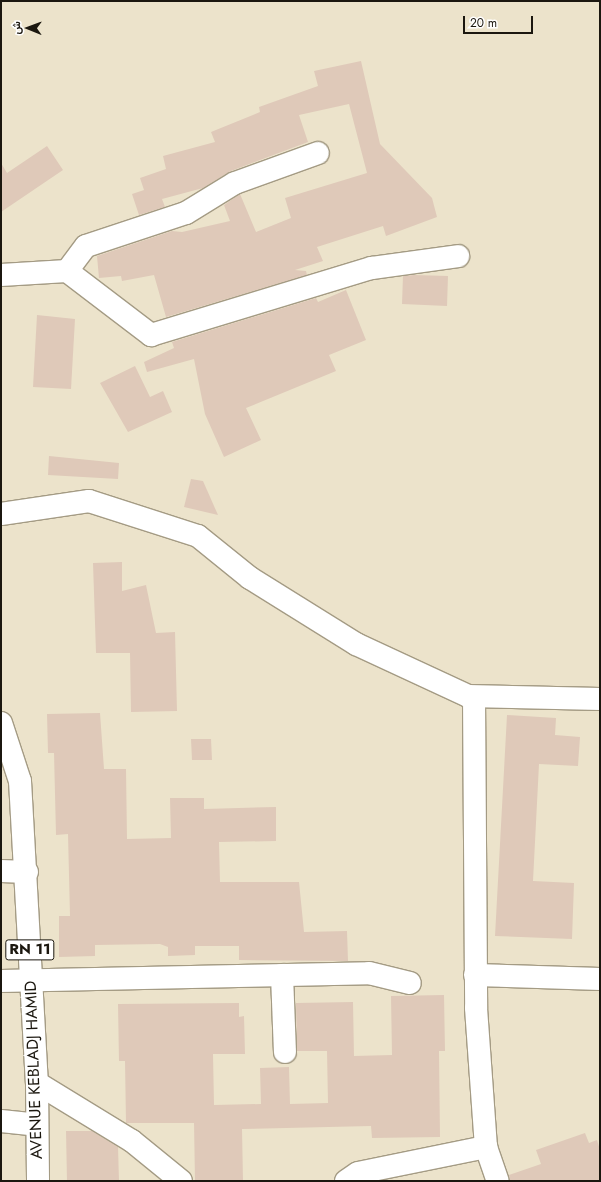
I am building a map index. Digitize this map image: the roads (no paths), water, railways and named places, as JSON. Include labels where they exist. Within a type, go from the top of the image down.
[{"type":"street","points":[[67,271],[86,246],[186,213],[235,183],[318,153]]},
{"type":"street","points":[[1,275],[67,271],[151,335],[372,268],[458,256]]},
{"type":"street","points":[[1,514],[89,501],[198,536],[250,578],[356,644],[474,697],[600,699]]},
{"type":"street","points":[[474,697],[475,975],[486,1147],[498,1181]]},
{"type":"street","name":"AVENUE KEBLADJ HAMID","points":[[1,723],[20,781],[26,872],[30,981],[37,1083],[38,1181]]},
{"type":"street","points":[[1,871],[26,872]]},
{"type":"street","points":[[1,981],[369,973],[410,983]]},
{"type":"street","points":[[282,975],[285,1052]]},
{"type":"street","points":[[475,975],[600,979]]},
{"type":"street","points":[[37,1083],[132,1141],[181,1181]]},
{"type":"street","points":[[1,1121],[37,1125]]},
{"type":"street","points":[[346,1181],[358,1173],[486,1147]]}]
